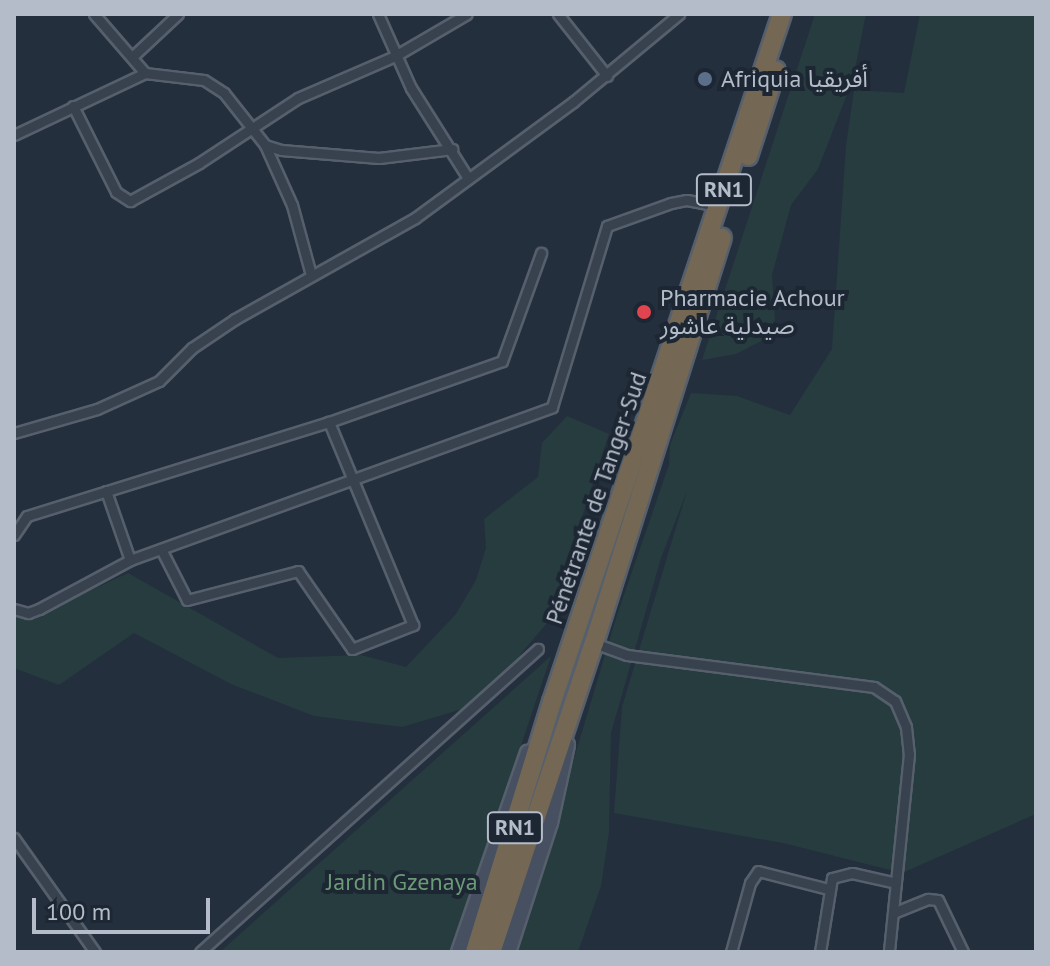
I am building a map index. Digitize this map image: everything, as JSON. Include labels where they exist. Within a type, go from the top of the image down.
[{"type":"highway","name":"Pénétrante de Tanger-Sud","points":[[674,366],[719,206],[782,14]]},
{"type":"highway","name":"Pénétrante de Tanger-Sud","points":[[475,952],[539,754],[552,702],[652,433],[794,14]]},
{"type":"highway","name":"Pénétrante de Tanger-Sud","points":[[491,952],[594,643],[652,433]]},
{"type":"street","points":[[94,14],[145,73]]},
{"type":"street","points":[[132,57],[178,14]]},
{"type":"street","points":[[378,14],[395,56],[468,178]]},
{"type":"street","points":[[73,106],[116,192],[130,201],[199,163],[310,91],[395,56],[467,14]]},
{"type":"street","points":[[558,14],[607,76]]},
{"type":"street","points":[[14,433],[109,404],[159,381],[192,348],[311,275],[385,237],[607,76],[679,14]]},
{"type":"street","points":[[14,135],[145,73],[204,80],[224,93],[265,145],[292,205],[311,275]]},
{"type":"street","points":[[265,145],[301,153],[379,158],[452,149]]},
{"type":"street","points":[[14,609],[28,613],[39,609],[130,560],[552,407],[607,226],[687,200],[719,206]]},
{"type":"street","points":[[14,535],[27,516],[329,422],[502,361],[541,253]]},
{"type":"street","points":[[161,549],[187,600],[298,571],[352,649],[413,625],[329,422]]},
{"type":"street","points":[[106,491],[130,560]]},
{"type":"street","points":[[594,643],[627,655],[866,686],[890,695],[902,714],[909,754],[889,952]]},
{"type":"street","points":[[200,952],[538,649]]},
{"type":"street","points":[[459,952],[526,757],[552,702]]},
{"type":"street","points":[[508,952],[550,823],[573,708]]},
{"type":"street","points":[[14,838],[95,952]]},
{"type":"street","points":[[731,952],[752,878],[758,871],[828,889]]},
{"type":"street","points":[[820,952],[832,878],[842,874],[896,883]]},
{"type":"street","points":[[893,913],[928,899],[938,900],[963,952]]},
{"type":"green space","points":[[815,14],[866,14],[853,79],[818,169],[791,205],[772,275],[775,320],[765,339],[736,354],[702,360]]},
{"type":"green space","points":[[920,14],[1036,14],[1036,814],[902,873],[783,843],[614,813],[622,707],[687,491],[661,558],[611,733],[609,832],[601,886],[578,952],[516,952],[617,615],[669,465],[670,445],[691,393],[737,396],[790,415],[832,349],[846,146],[854,90],[904,93]]},
{"type":"green space","points":[[567,416],[609,434],[582,517],[562,606],[523,651],[489,701],[402,727],[314,716],[231,684],[134,633],[59,685],[14,668],[14,614],[27,620],[128,573],[278,658],[361,655],[406,667],[456,614],[476,580],[486,548],[484,519],[538,477],[542,443]]},
{"type":"green space","name":"Jardin Gzenaya","points":[[551,656],[452,952],[220,952]]},
{"type":"place","name":"Afriquia أفريقيا","points":[[705,79]]},
{"type":"place","name":"Pharmacie Achour صيدلية عاشور","points":[[644,312]]}]
